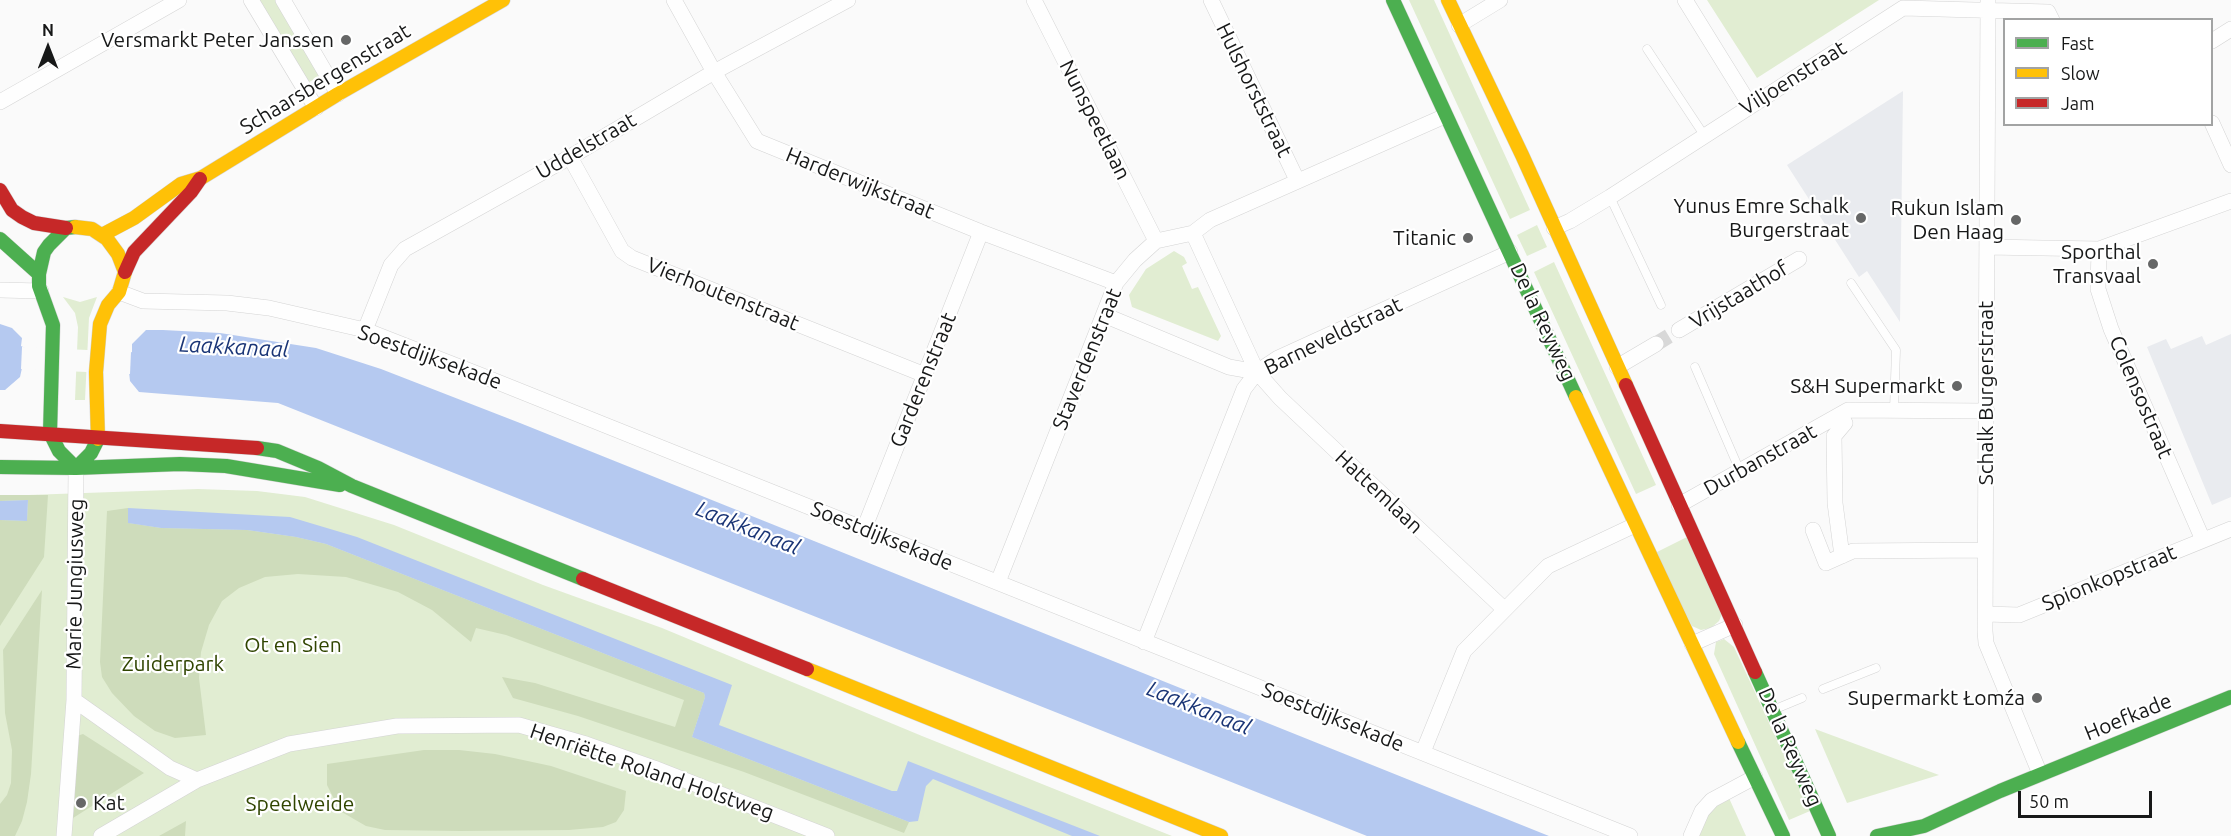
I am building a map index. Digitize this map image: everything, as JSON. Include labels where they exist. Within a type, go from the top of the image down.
[{"type":"street","points":[[0,102],[179,0]]},
{"type":"street","points":[[251,0],[316,108]]},
{"type":"street","points":[[283,0],[338,94]]},
{"type":"street","name":"Schaarsbergenstraat","points":[[102,235],[134,218],[181,184],[201,178],[338,94],[503,0]]},
{"type":"street","name":"Harderwijkstraat","points":[[674,0],[714,72],[757,141],[1116,284]]},
{"type":"street","name":"Uddelstraat","points":[[365,330],[391,265],[405,249],[570,157],[714,72],[848,0]]},
{"type":"street","name":"Nunspeetlaan","points":[[1034,0],[1156,241]]},
{"type":"street","name":"Hulshorststraat","points":[[1211,0],[1298,180]]},
{"type":"street","name":"De la Reyweg","points":[[1393,0],[1635,525],[1783,836]]},
{"type":"street","name":"De la Reyweg","points":[[1448,0],[1522,155],[1829,836]]},
{"type":"street","points":[[1459,26],[1500,0]]},
{"type":"street","points":[[1684,0],[1750,105]]},
{"type":"street","name":"Viljoenstraat","points":[[1554,228],[1570,221],[1610,196],[1900,4],[1988,5],[2048,12],[2051,18]]},
{"type":"street","name":"Schalk Burgerstraat","points":[[1988,5],[1987,411],[1984,550],[1986,643],[2040,774]]},
{"type":"street","points":[[2213,40],[2231,29]]},
{"type":"street","points":[[1156,241],[1193,233],[1210,220],[1445,116]]},
{"type":"street","points":[[2212,126],[2231,165]]},
{"type":"street","name":"Vierhoutenstraat","points":[[570,157],[622,251],[632,258],[925,375]]},
{"type":"street","name":"Schaarsbergenstraat","points":[[119,292],[134,252],[191,192],[201,178]]},
{"type":"street","points":[[0,190],[12,210],[34,223],[84,228],[102,235],[118,254],[126,272]]},
{"type":"street","points":[[1987,247],[2099,249],[2231,201]]},
{"type":"street","points":[[66,228],[55,237],[44,252],[39,274],[53,325],[50,433],[59,451],[76,468]]},
{"type":"street","name":"Garderenstraat","points":[[864,529],[981,232]]},
{"type":"street","name":"Hattemlaan","points":[[1193,233],[1257,372],[1280,398],[1503,609]]},
{"type":"street","points":[[0,239],[39,274]]},
{"type":"street","name":"Staverdenstraat","points":[[998,582],[1116,284],[1135,260],[1156,241]]},
{"type":"street","name":"Colensostraat","points":[[2099,249],[2098,289],[2111,329],[2203,540]]},
{"type":"street","name":"Barneveldstraat","points":[[1144,642],[1244,389],[1257,372],[1278,358],[1510,252]]},
{"type":"street","name":"Vrijstaathof","points":[[1679,330],[1799,259]]},
{"type":"street","points":[[0,290],[44,298]]},
{"type":"street","points":[[76,468],[91,453],[99,437],[96,372],[100,324],[108,305],[119,292]]},
{"type":"street","name":"Soestdijksekade","points":[[119,292],[142,301],[227,303],[270,308],[365,330],[1630,836]]},
{"type":"street","points":[[1104,315],[1229,367],[1257,372]]},
{"type":"street","points":[[1617,367],[1656,344]]},
{"type":"street","name":"Durbanstraat","points":[[1679,505],[1848,410],[1987,411]]},
{"type":"street","name":"Durbanstraat","points":[[1840,415],[1845,423],[1834,436],[1835,503],[1842,556]]},
{"type":"street","points":[[0,431],[247,446],[277,451],[318,468],[352,486],[1221,836]]},
{"type":"street","points":[[0,467],[76,468],[180,464],[226,466],[315,482],[352,486]]},
{"type":"street","name":"Marie Jungiusweg","points":[[64,836],[74,700],[76,468]]},
{"type":"street","points":[[1423,753],[1464,651],[1503,609],[1548,566],[1635,525]]},
{"type":"street","name":"Spionkopstraat","points":[[1985,614],[2019,615],[2231,529]]},
{"type":"street","points":[[1813,530],[1826,563],[1853,551],[1984,550]]},
{"type":"street","points":[[1692,644],[1735,625]]},
{"type":"street","name":"Hoefkade","points":[[1877,836],[1921,831],[2040,774],[2231,697]]},
{"type":"street","name":"Marie Jungiusweg","points":[[74,700],[170,768],[197,780]]},
{"type":"street","name":"Henriëtte Roland Holstweg","points":[[101,836],[197,780],[289,744],[397,726],[519,725],[586,744],[644,764],[827,836]]},
{"type":"street","points":[[1691,836],[1702,811],[1712,800],[1755,777]]},
{"type":"lane","points":[[1647,49],[1704,135]]},
{"type":"lane","points":[[1610,196],[1661,305]]},
{"type":"lane","points":[[1906,206],[1934,207]]},
{"type":"lane","points":[[1964,207],[1986,207]]},
{"type":"lane","points":[[1851,283],[1896,350],[1894,410]]},
{"type":"lane","points":[[1695,367],[1740,471]]},
{"type":"lane","points":[[1823,689],[1876,668]]},
{"type":"lane","points":[[1773,710],[1802,698]]},
{"type":"shaded area","name":"Yunus Emre Schalk Burgerstraat","points":[[1903,91],[1900,322],[1867,271],[1859,277],[1787,165]]},
{"type":"shaded area","points":[[2231,334],[2231,497],[2212,505],[2147,347],[2166,339],[2171,349],[2202,336],[2206,345]]},
{"type":"green space","points":[[258,0],[276,0],[321,76],[307,83]]},
{"type":"green space","points":[[1409,0],[1434,0],[1530,210],[1510,219]]},
{"type":"green space","points":[[1707,0],[1879,0],[1757,78]]},
{"type":"green space","points":[[1537,225],[1547,247],[1527,256],[1517,235]]},
{"type":"green space","points":[[1174,251],[1184,257],[1187,263],[1182,266],[1192,289],[1198,287],[1221,336],[1218,341],[1132,307],[1129,295],[1146,269]]},
{"type":"green space","points":[[1554,262],[1656,485],[1636,494],[1534,272]]},
{"type":"green space","points":[[63,297],[80,302],[97,297],[89,318],[85,400],[75,400],[78,327],[75,313]]},
{"type":"green space","name":"Zuiderpark","points":[[198,489],[257,491],[305,497],[394,525],[543,585],[662,628],[922,736],[1172,836],[0,836],[0,496]]},
{"type":"green space","points":[[0,495],[48,495],[44,557],[0,626],[0,520],[27,521],[28,500],[0,501]]},
{"type":"green space","points":[[128,508],[129,523],[161,528],[247,530],[326,544],[704,693],[705,697],[692,737],[909,822],[904,833],[744,772],[578,716],[513,698],[502,677],[535,683],[675,727],[684,700],[506,635],[476,628],[471,642],[432,610],[398,592],[346,577],[298,574],[265,577],[239,588],[222,601],[209,625],[201,652],[199,678],[206,735],[175,738],[155,731],[134,716],[112,693],[102,677],[100,662],[107,511]]},
{"type":"green space","points":[[1689,536],[1722,614],[1719,621],[1711,628],[1701,630],[1692,626],[1655,553]]},
{"type":"green space","points":[[42,590],[31,774],[27,802],[15,836],[0,836],[0,804],[7,795],[11,783],[12,750],[5,713],[3,650]]},
{"type":"green space","points":[[1724,639],[1734,647],[1810,811],[1789,820],[1714,654],[1716,642]]},
{"type":"green space","points":[[1815,729],[1939,775],[1847,803]]},
{"type":"green space","points":[[83,734],[144,773],[73,818],[77,736]]},
{"type":"green space","points":[[424,750],[459,750],[495,754],[551,766],[626,791],[624,810],[616,822],[603,827],[569,830],[460,831],[385,830],[366,826],[340,811],[327,785],[327,764]]},
{"type":"green space","points":[[1729,798],[1746,836],[1697,836],[1700,826],[1718,802]]},
{"type":"green space","points":[[186,821],[185,836],[159,836]]},
{"type":"water","name":"Laakkanaal","points":[[0,324],[12,328],[22,338],[21,346],[25,348],[129,353],[132,352],[132,344],[146,330],[220,333],[316,348],[381,369],[1549,836],[1367,836],[278,403],[139,392],[130,381],[129,372],[22,368],[20,377],[5,390],[0,390]]},
{"type":"water","points":[[28,500],[27,521],[0,520],[0,501]]},
{"type":"water","points":[[128,508],[290,517],[357,537],[732,685],[719,725],[892,791],[897,791],[908,761],[1100,836],[1072,836],[933,779],[926,786],[918,821],[909,822],[692,737],[705,697],[704,693],[326,544],[247,530],[161,528],[128,523]]},
{"type":"pier","points":[[22,347],[131,352],[130,374],[21,369]]},
{"type":"tunnel","points":[[1656,344],[1679,330]]},
{"type":"traffic: fast","points":[[1393,0],[1576,397]]},
{"type":"traffic: fast","points":[[75,227],[66,228],[49,245],[44,252],[39,274],[39,286],[53,325],[50,433],[59,451],[76,468],[91,453],[98,439]]},
{"type":"traffic: fast","points":[[0,239],[39,274]]},
{"type":"traffic: fast","points":[[257,448],[277,451],[318,468],[352,486],[583,579]]},
{"type":"traffic: fast","points":[[0,467],[76,468],[180,464],[226,466],[340,485]]},
{"type":"traffic: fast","points":[[1755,672],[1829,836]]},
{"type":"traffic: fast","points":[[1877,836],[1924,826],[2000,791],[2231,697]]},
{"type":"traffic: fast","points":[[1738,742],[1783,836]]},
{"type":"traffic: slow","points":[[102,235],[134,218],[181,184],[201,178],[338,94],[503,0]]},
{"type":"traffic: slow","points":[[1448,0],[1522,155],[1626,385]]},
{"type":"traffic: slow","points":[[75,227],[92,229],[107,239],[118,254],[125,272],[119,292],[108,305],[100,324],[96,372],[98,439]]},
{"type":"traffic: slow","points":[[1576,397],[1738,742]]},
{"type":"traffic: slow","points":[[807,669],[1221,836]]},
{"type":"traffic: jam","points":[[125,272],[134,252],[191,192],[200,179]]},
{"type":"traffic: jam","points":[[0,190],[12,210],[22,217],[34,223],[66,228]]},
{"type":"traffic: jam","points":[[1626,385],[1755,672]]},
{"type":"traffic: jam","points":[[0,431],[257,448]]},
{"type":"traffic: jam","points":[[583,579],[807,669]]},
{"type":"place","name":"Versmarkt Peter Janssen","points":[[346,40]]},
{"type":"place","name":"Yunus Emre Schalk Burgerstraat","points":[[1861,218]]},
{"type":"place","name":"Rukun Islam Den Haag","points":[[2016,220]]},
{"type":"place","name":"Titanic","points":[[1468,238]]},
{"type":"place","name":"Sporthal Transvaal","points":[[2153,264]]},
{"type":"place","name":"S&H Supermarkt","points":[[1957,386]]},
{"type":"place","name":"Supermarkt Łomźa","points":[[2037,698]]},
{"type":"place","name":"Kat","points":[[81,803]]},
{"type":"park label","name":"Ot en Sien","points":[[293,645]]},
{"type":"park label","name":"Speelweide","points":[[300,804]]}]
